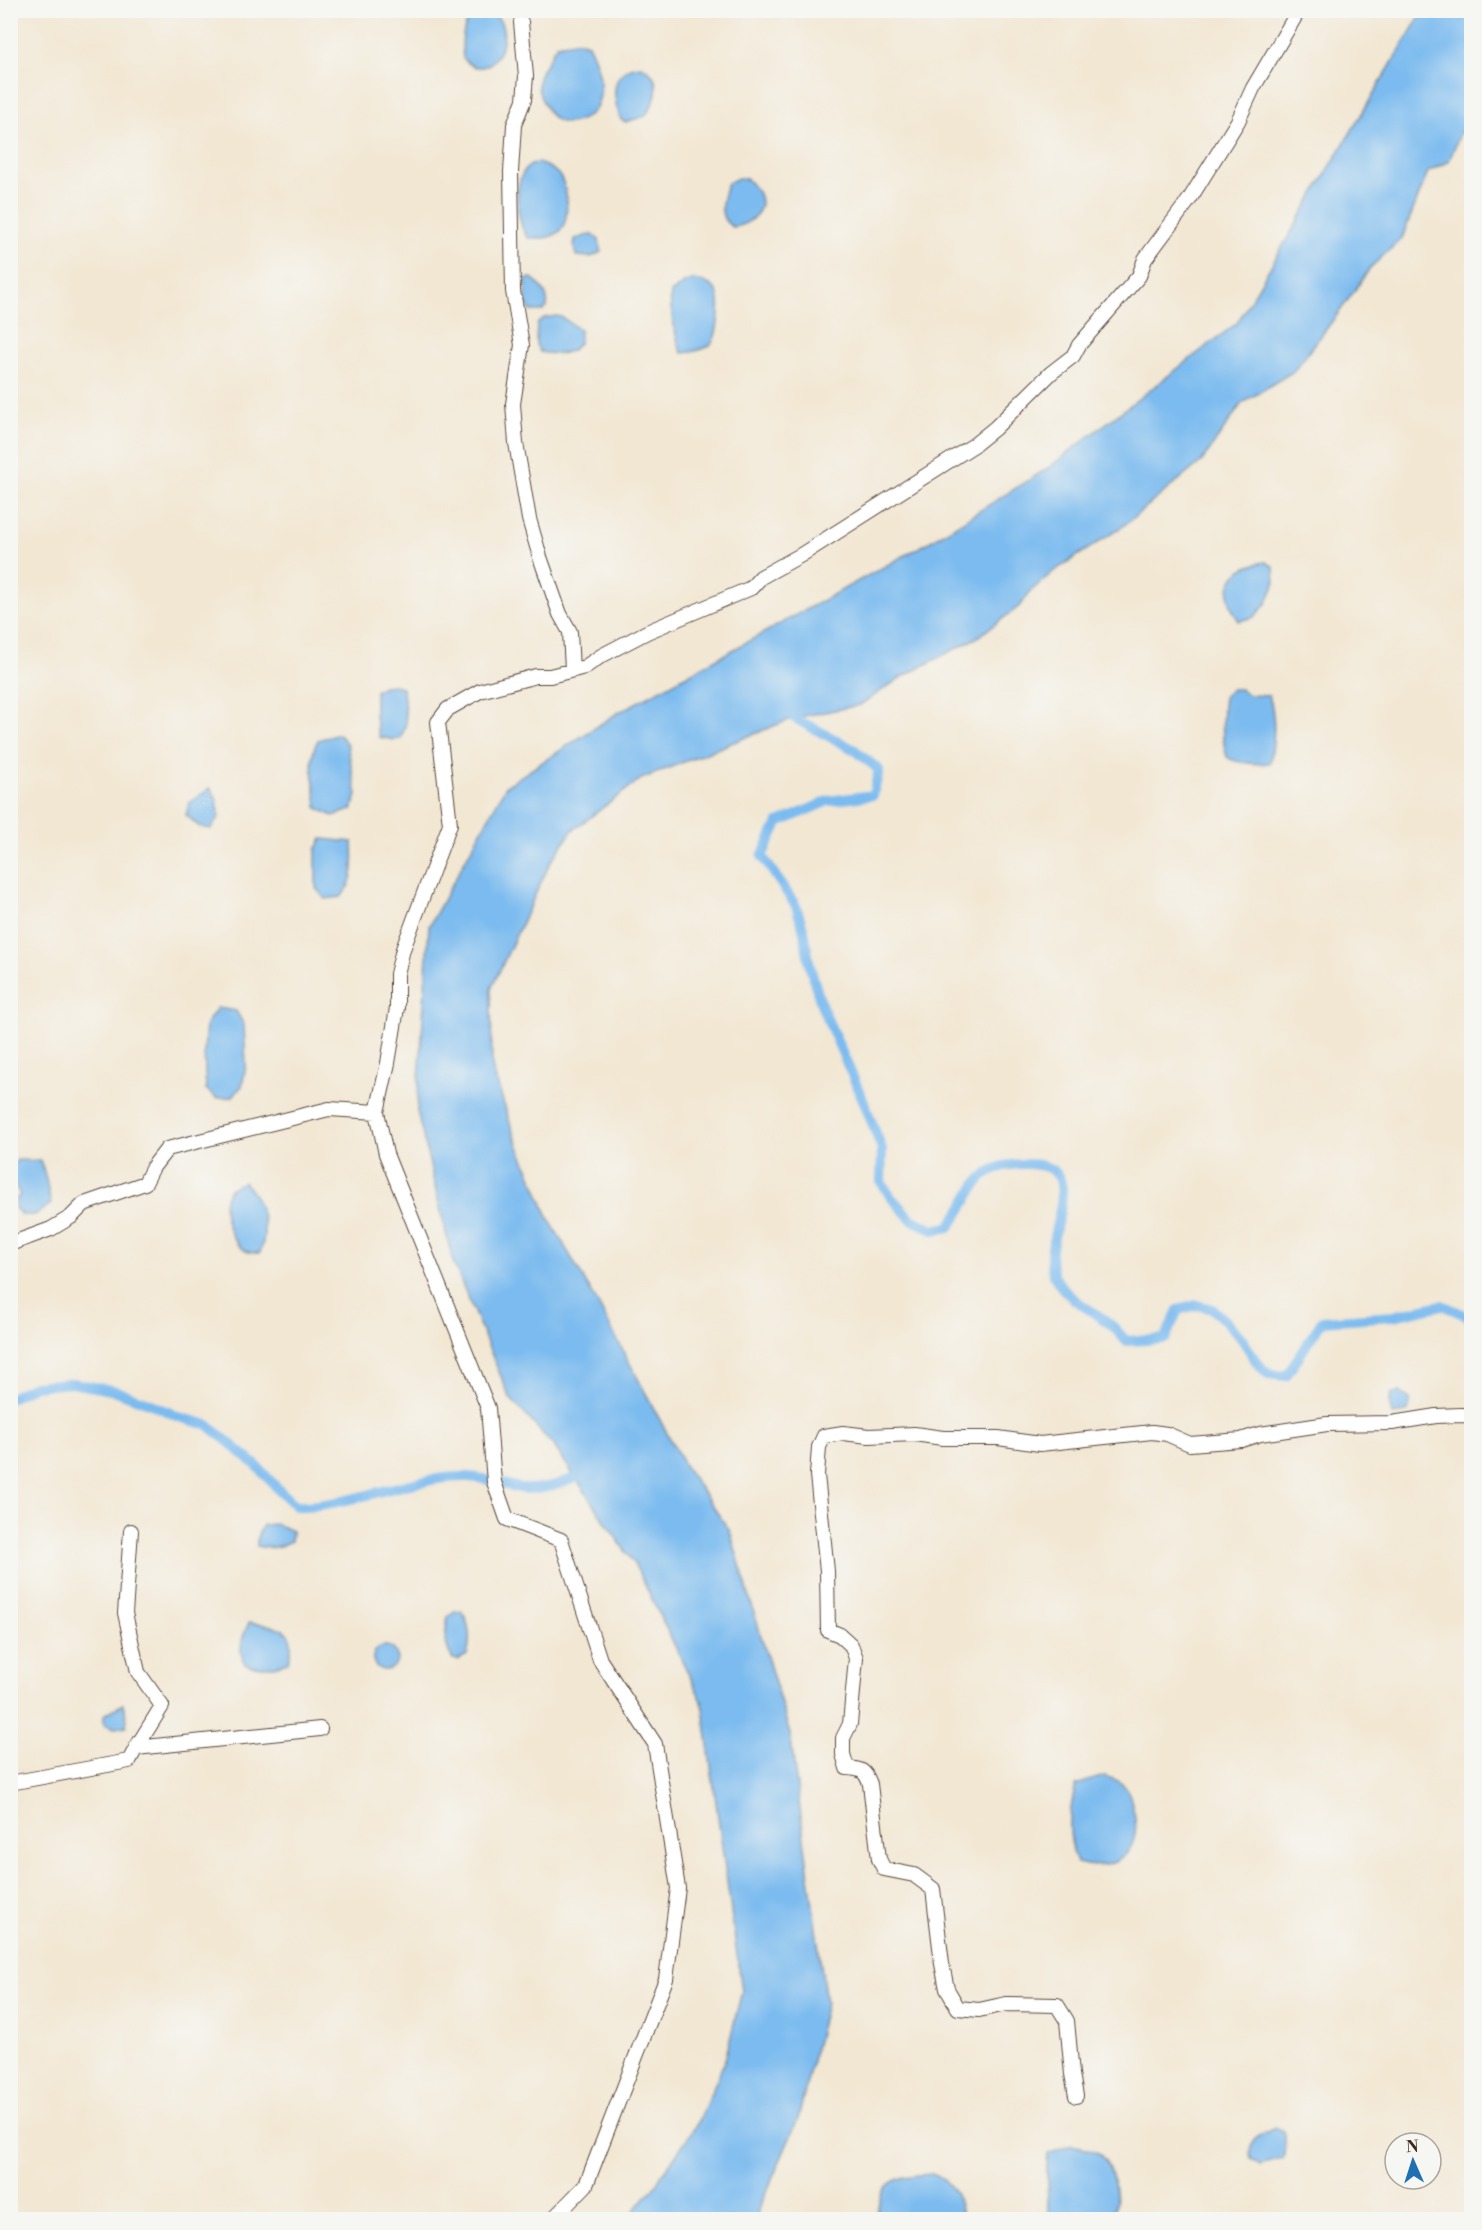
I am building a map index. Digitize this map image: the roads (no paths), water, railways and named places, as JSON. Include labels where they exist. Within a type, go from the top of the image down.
[{"type":"street","points":[[552,2220],[586,2185],[666,1979],[678,1888],[655,1744],[600,1660],[561,1540],[507,1519],[494,1482],[488,1408],[386,1154],[377,1112],[397,1008],[397,974],[402,949],[450,824],[438,722],[448,709],[480,691],[536,676],[550,676],[585,667],[601,656],[659,626],[751,588],[761,577],[801,555],[950,461],[995,428],[1040,383],[1073,356],[1079,345],[1139,276],[1145,259],[1169,229],[1216,158],[1238,121],[1253,88],[1299,10]]},
{"type":"street","points":[[521,22],[526,76],[524,100],[514,125],[511,172],[513,291],[522,345],[513,404],[516,443],[529,519],[537,548],[550,589],[570,632],[573,670]]},
{"type":"street","points":[[10,1244],[51,1229],[71,1217],[84,1204],[145,1183],[153,1167],[168,1149],[329,1109],[377,1112]]},
{"type":"street","points":[[1076,2096],[1067,2021],[1057,2005],[1006,2004],[979,2010],[958,2008],[945,1981],[933,1889],[914,1875],[884,1869],[879,1859],[870,1784],[866,1773],[860,1769],[847,1768],[843,1754],[843,1738],[850,1724],[856,1658],[851,1645],[840,1635],[828,1630],[827,1571],[817,1475],[819,1447],[824,1436],[843,1433],[869,1436],[914,1434],[943,1438],[998,1438],[1040,1444],[1152,1432],[1167,1434],[1190,1444],[1241,1440],[1260,1434],[1327,1424],[1392,1423],[1443,1415],[1472,1416]]},
{"type":"street","points":[[10,1783],[129,1761],[162,1706],[138,1672],[125,1613],[131,1531]]},
{"type":"street","points":[[135,1748],[320,1729]]},
{"type":"water","points":[[1423,11],[1471,11],[1471,106],[1449,161],[1428,172],[1402,238],[1371,267],[1294,371],[1242,403],[1202,461],[1122,527],[1054,571],[1031,591],[1020,606],[976,638],[902,677],[860,705],[794,718],[641,779],[572,831],[550,863],[491,989],[492,1067],[513,1132],[549,1219],[596,1300],[684,1465],[730,1531],[790,1734],[826,2003],[798,2119],[755,2219],[627,2219],[654,2187],[699,2121],[725,2060],[742,1991],[702,1701],[636,1567],[554,1446],[510,1398],[453,1262],[417,1111],[429,926],[506,786],[616,714],[931,541],[1048,468],[1237,323]]},
{"type":"water","points":[[488,12],[498,18],[503,28],[503,40],[493,61],[484,67],[474,66],[463,58],[463,33],[467,22],[475,13]]},
{"type":"water","points":[[578,41],[588,44],[597,67],[600,83],[599,100],[593,112],[588,116],[565,123],[555,119],[549,112],[541,99],[538,84],[542,70],[557,45]]},
{"type":"water","points":[[641,66],[653,76],[656,82],[656,96],[645,116],[626,122],[621,120],[616,102],[618,78],[623,72]]},
{"type":"water","points":[[538,163],[548,167],[561,178],[566,198],[566,214],[563,227],[556,234],[544,238],[528,238],[520,220],[518,208],[519,184],[523,173],[529,166]]},
{"type":"water","points":[[738,178],[747,179],[759,194],[761,201],[755,216],[745,224],[733,227],[724,219],[722,201],[728,183]]},
{"type":"water","points":[[592,234],[599,240],[601,252],[591,257],[576,256],[575,239]]},
{"type":"water","points":[[532,278],[546,294],[547,307],[542,311],[530,311],[526,301],[526,279]]},
{"type":"water","points":[[693,280],[710,285],[717,292],[718,320],[715,336],[709,346],[682,353],[677,340],[671,293],[685,282]]},
{"type":"water","points":[[557,316],[580,330],[579,343],[567,352],[551,354],[540,352],[536,344],[537,324],[544,318]]},
{"type":"water","points":[[1266,562],[1274,567],[1275,583],[1266,604],[1254,617],[1239,621],[1229,600],[1231,582],[1244,569]]},
{"type":"water","points":[[394,685],[403,690],[406,723],[401,738],[395,740],[379,737],[375,716],[375,691],[383,686]]},
{"type":"water","points":[[1232,689],[1240,689],[1249,695],[1269,696],[1274,729],[1270,763],[1242,762],[1227,757],[1223,734],[1223,704],[1224,696]]},
{"type":"water","points":[[339,734],[347,744],[357,795],[352,810],[333,816],[317,808],[312,764],[314,748],[318,740]]},
{"type":"water","points":[[210,788],[217,800],[219,817],[211,829],[200,827],[186,815],[190,802]]},
{"type":"water","points":[[322,839],[353,842],[351,878],[341,897],[325,899],[316,888],[316,850]]},
{"type":"water","points":[[217,1008],[236,1011],[244,1025],[246,1065],[242,1086],[232,1097],[216,1098],[206,1089],[204,1052],[206,1024]]},
{"type":"water","points":[[17,1160],[40,1161],[44,1171],[51,1204],[35,1215],[22,1215],[15,1208],[16,1199],[20,1195],[12,1179],[11,1169]]},
{"type":"water","points":[[244,1182],[260,1207],[264,1234],[260,1253],[248,1252],[240,1247],[227,1224],[225,1199],[233,1187]]},
{"type":"water","points":[[1400,1392],[1410,1399],[1409,1409],[1406,1413],[1393,1415],[1390,1407],[1391,1396],[1392,1393]]},
{"type":"water","points":[[276,1524],[292,1531],[291,1541],[274,1547],[257,1546],[257,1537],[263,1525]]},
{"type":"water","points":[[462,1611],[468,1627],[469,1644],[467,1655],[458,1660],[453,1659],[448,1649],[446,1628],[448,1617],[455,1612]]},
{"type":"water","points":[[249,1623],[276,1627],[288,1634],[291,1650],[288,1662],[266,1667],[245,1664],[241,1654],[241,1643]]},
{"type":"water","points":[[385,1646],[394,1649],[397,1658],[394,1667],[385,1670],[376,1667],[373,1658],[376,1649]]},
{"type":"water","points":[[123,1704],[127,1718],[126,1726],[115,1728],[104,1724],[104,1715]]},
{"type":"water","points":[[1104,1776],[1124,1785],[1128,1791],[1135,1823],[1135,1836],[1131,1847],[1116,1862],[1092,1866],[1077,1863],[1070,1824],[1076,1785]]},
{"type":"water","points":[[1276,2128],[1283,2131],[1285,2152],[1283,2159],[1260,2165],[1251,2159],[1250,2152],[1253,2142]]},
{"type":"water","points":[[1072,2145],[1096,2152],[1108,2165],[1114,2183],[1116,2202],[1113,2219],[1048,2219],[1048,2154]]},
{"type":"water","points":[[932,2174],[945,2181],[954,2192],[960,2205],[962,2219],[877,2219],[881,2195],[892,2182],[909,2176]]},
{"type":"waterway","points":[[794,718],[855,750],[879,770],[873,795],[828,801],[778,823],[762,856],[796,906],[822,1007],[882,1149],[881,1182],[911,1219],[933,1230],[949,1227],[978,1182],[986,1174],[997,1168],[1011,1165],[1029,1164],[1049,1168],[1059,1178],[1062,1191],[1051,1262],[1055,1277],[1066,1292],[1110,1324],[1126,1341],[1165,1339],[1178,1310],[1197,1305],[1213,1309],[1240,1336],[1258,1364],[1268,1374],[1286,1376],[1322,1321],[1393,1316],[1442,1305],[1472,1320]]},
{"type":"waterway","points":[[10,1398],[34,1386],[72,1383],[116,1391],[179,1417],[208,1425],[257,1466],[296,1506],[338,1502],[424,1481],[446,1478],[475,1477],[520,1488],[534,1489],[555,1485],[580,1476]]}]
